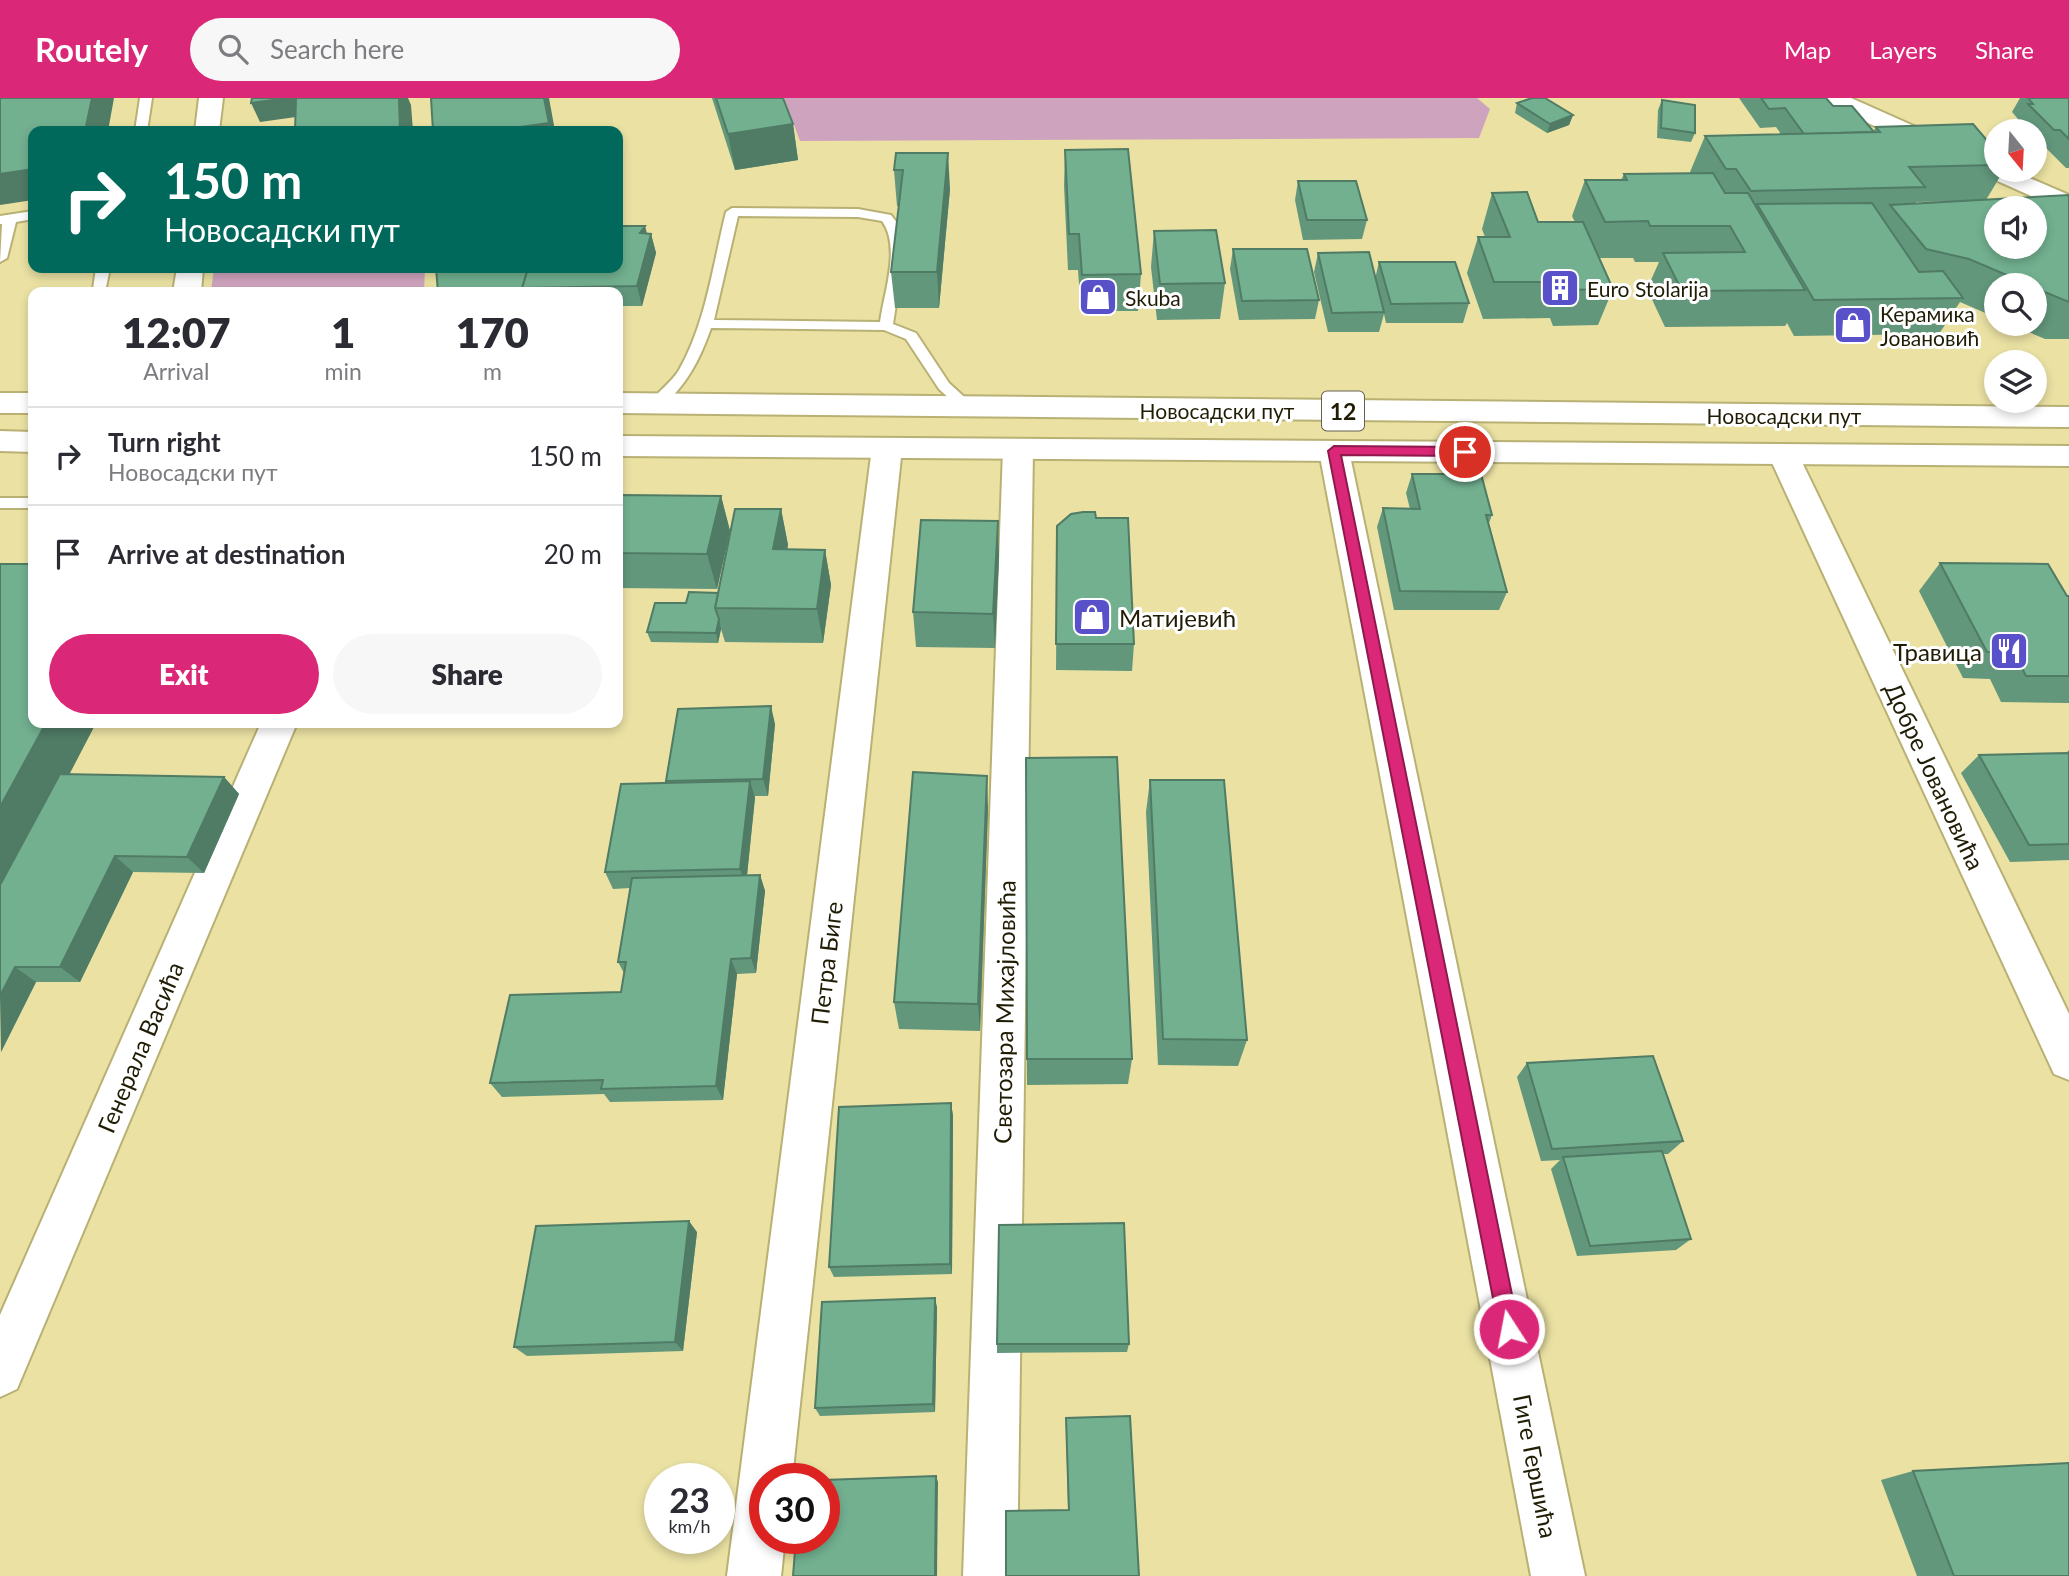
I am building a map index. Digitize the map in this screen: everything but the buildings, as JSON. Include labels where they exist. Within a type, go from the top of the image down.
[{"type":"street","points":[[208,126],[211,98]]},
{"type":"street","points":[[1831,98],[2069,205]]},
{"type":"street","points":[[0,403],[28,403]]},
{"type":"street","name":"Новосадски пут","points":[[623,403],[2069,417]]},
{"type":"street","points":[[0,442],[28,442]]},
{"type":"street","name":"Новосадски пут","points":[[623,446],[2067,458]]},
{"type":"street","name":"Петра Биге","points":[[768,1463],[887,447]]},
{"type":"street","name":"Светозара Михајловића","points":[[989,1576],[1017,449]]},
{"type":"street","name":"Гиге Гершића","points":[[1334,451],[1558,1576]]},
{"type":"street","name":"Добре Јовановића","points":[[1783,454],[2069,1060]]},
{"type":"street","name":"Генерала Васића","points":[[0,1372],[277,728]]},
{"type":"street","points":[[754,1576],[757,1554]]},
{"type":"lane","points":[[142,126],[146,98]]},
{"type":"lane","points":[[657,403],[676,388],[693,360],[706,324],[732,212],[858,213],[886,218],[896,231],[898,246],[886,326]]},
{"type":"lane","points":[[0,258],[5,220],[28,216]]},
{"type":"lane","points":[[706,324],[886,326],[911,336],[944,386],[968,408]]},
{"type":"lane","points":[[0,503],[28,503]]},
{"type":"shaded area","points":[[784,98],[1477,98],[1490,109],[1479,138],[800,141]]},
{"type":"shaded area","points":[[213,273],[425,273],[424,287],[212,287]]},
{"type":"place","name":"Euro Stolarija","points":[[1560,288]]},
{"type":"place","name":"Skuba","points":[[1098,297]]},
{"type":"place","name":"Керамика Јовановић","points":[[1853,325]]},
{"type":"place","name":"Матијевић","points":[[1092,617]]},
{"type":"place","name":"Травица","points":[[2009,651]]},
{"type":"route","points":[[1465,452],[1334,451],[1509,1329]]}]
